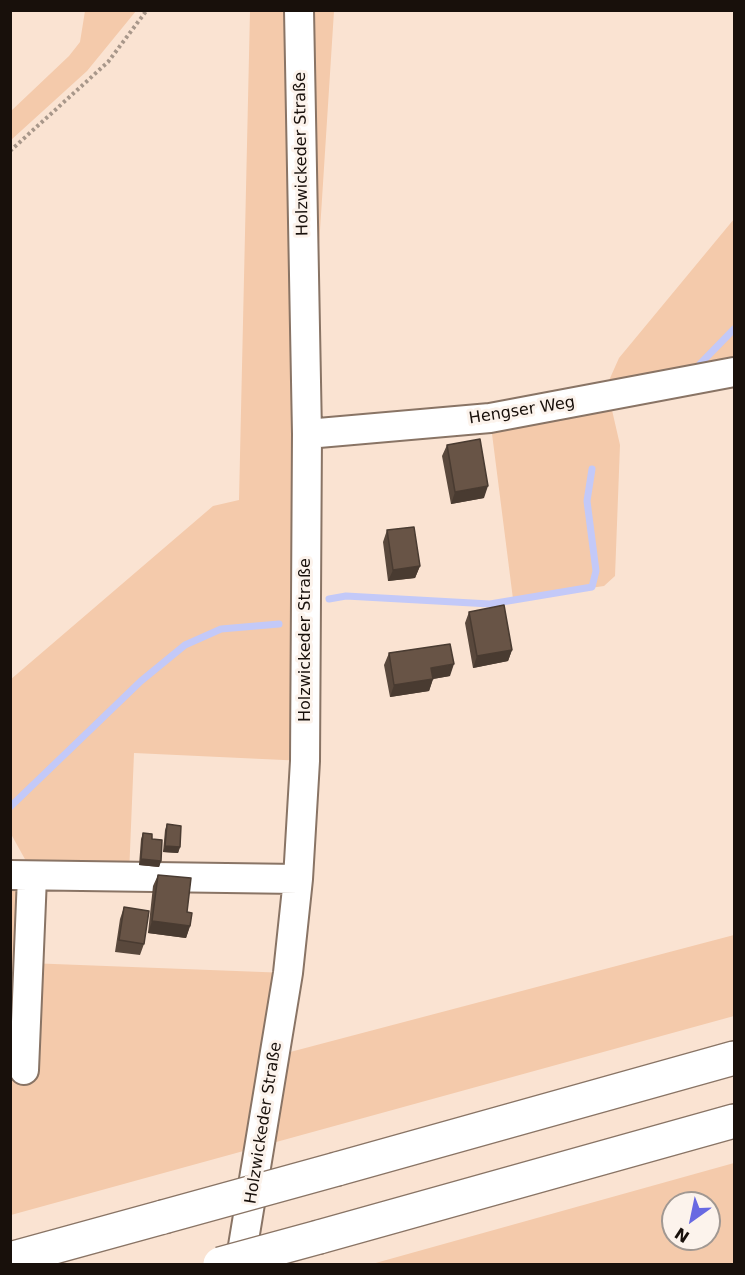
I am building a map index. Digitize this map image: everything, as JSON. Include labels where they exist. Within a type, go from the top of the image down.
[{"type":"highway","points":[[10,1259],[735,1058]]},
{"type":"highway","points":[[220,1264],[735,1121]]},
{"type":"street","name":"Holzwickeder Straße","points":[[240,1264],[286,984],[298,879],[306,727],[307,434],[299,10]]},
{"type":"street","name":"Hengser Weg","points":[[307,434],[490,418],[735,372]]},
{"type":"street","points":[[24,1070],[21,876],[298,879]]},
{"type":"path","points":[[10,152],[108,62],[147,10]]},
{"type":"shaded area","points":[[85,11],[136,11],[87,71],[11,140],[11,111],[69,56],[80,42]]},
{"type":"shaded area","points":[[250,11],[334,11],[307,434],[305,761],[134,753],[129,875],[31,870],[11,834],[10,680],[213,506],[239,500]]},
{"type":"shaded area","points":[[734,219],[734,372],[609,397],[620,445],[615,576],[604,586],[513,599],[490,418],[607,385],[619,358]]},
{"type":"shaded area","points":[[32,877],[28,963],[288,973],[275,1056],[734,935],[734,1016],[11,1215],[11,889]]},
{"type":"shaded area","points":[[734,1163],[734,1264],[372,1264]]},
{"type":"building","points":[[480,439],[488,486],[455,492],[447,445]]},
{"type":"building","points":[[414,527],[420,566],[393,570],[387,530]]},
{"type":"building","points":[[504,605],[512,650],[477,656],[469,612]]},
{"type":"building","points":[[450,644],[454,664],[431,668],[433,679],[394,685],[389,653]]},
{"type":"building","points":[[167,824],[181,826],[180,847],[165,846]]},
{"type":"building","points":[[143,833],[152,834],[152,839],[162,840],[161,861],[141,859]]},
{"type":"building","points":[[158,875],[191,878],[187,912],[192,913],[190,926],[152,921]]},
{"type":"building","points":[[124,907],[149,911],[144,944],[119,940]]},
{"type":"waterway","points":[[700,364],[734,329]]},
{"type":"waterway","points":[[329,599],[346,596],[490,604],[592,587],[596,571],[587,501],[592,469]]},
{"type":"waterway","points":[[10,807],[141,681],[185,645],[221,629],[279,624]]}]
